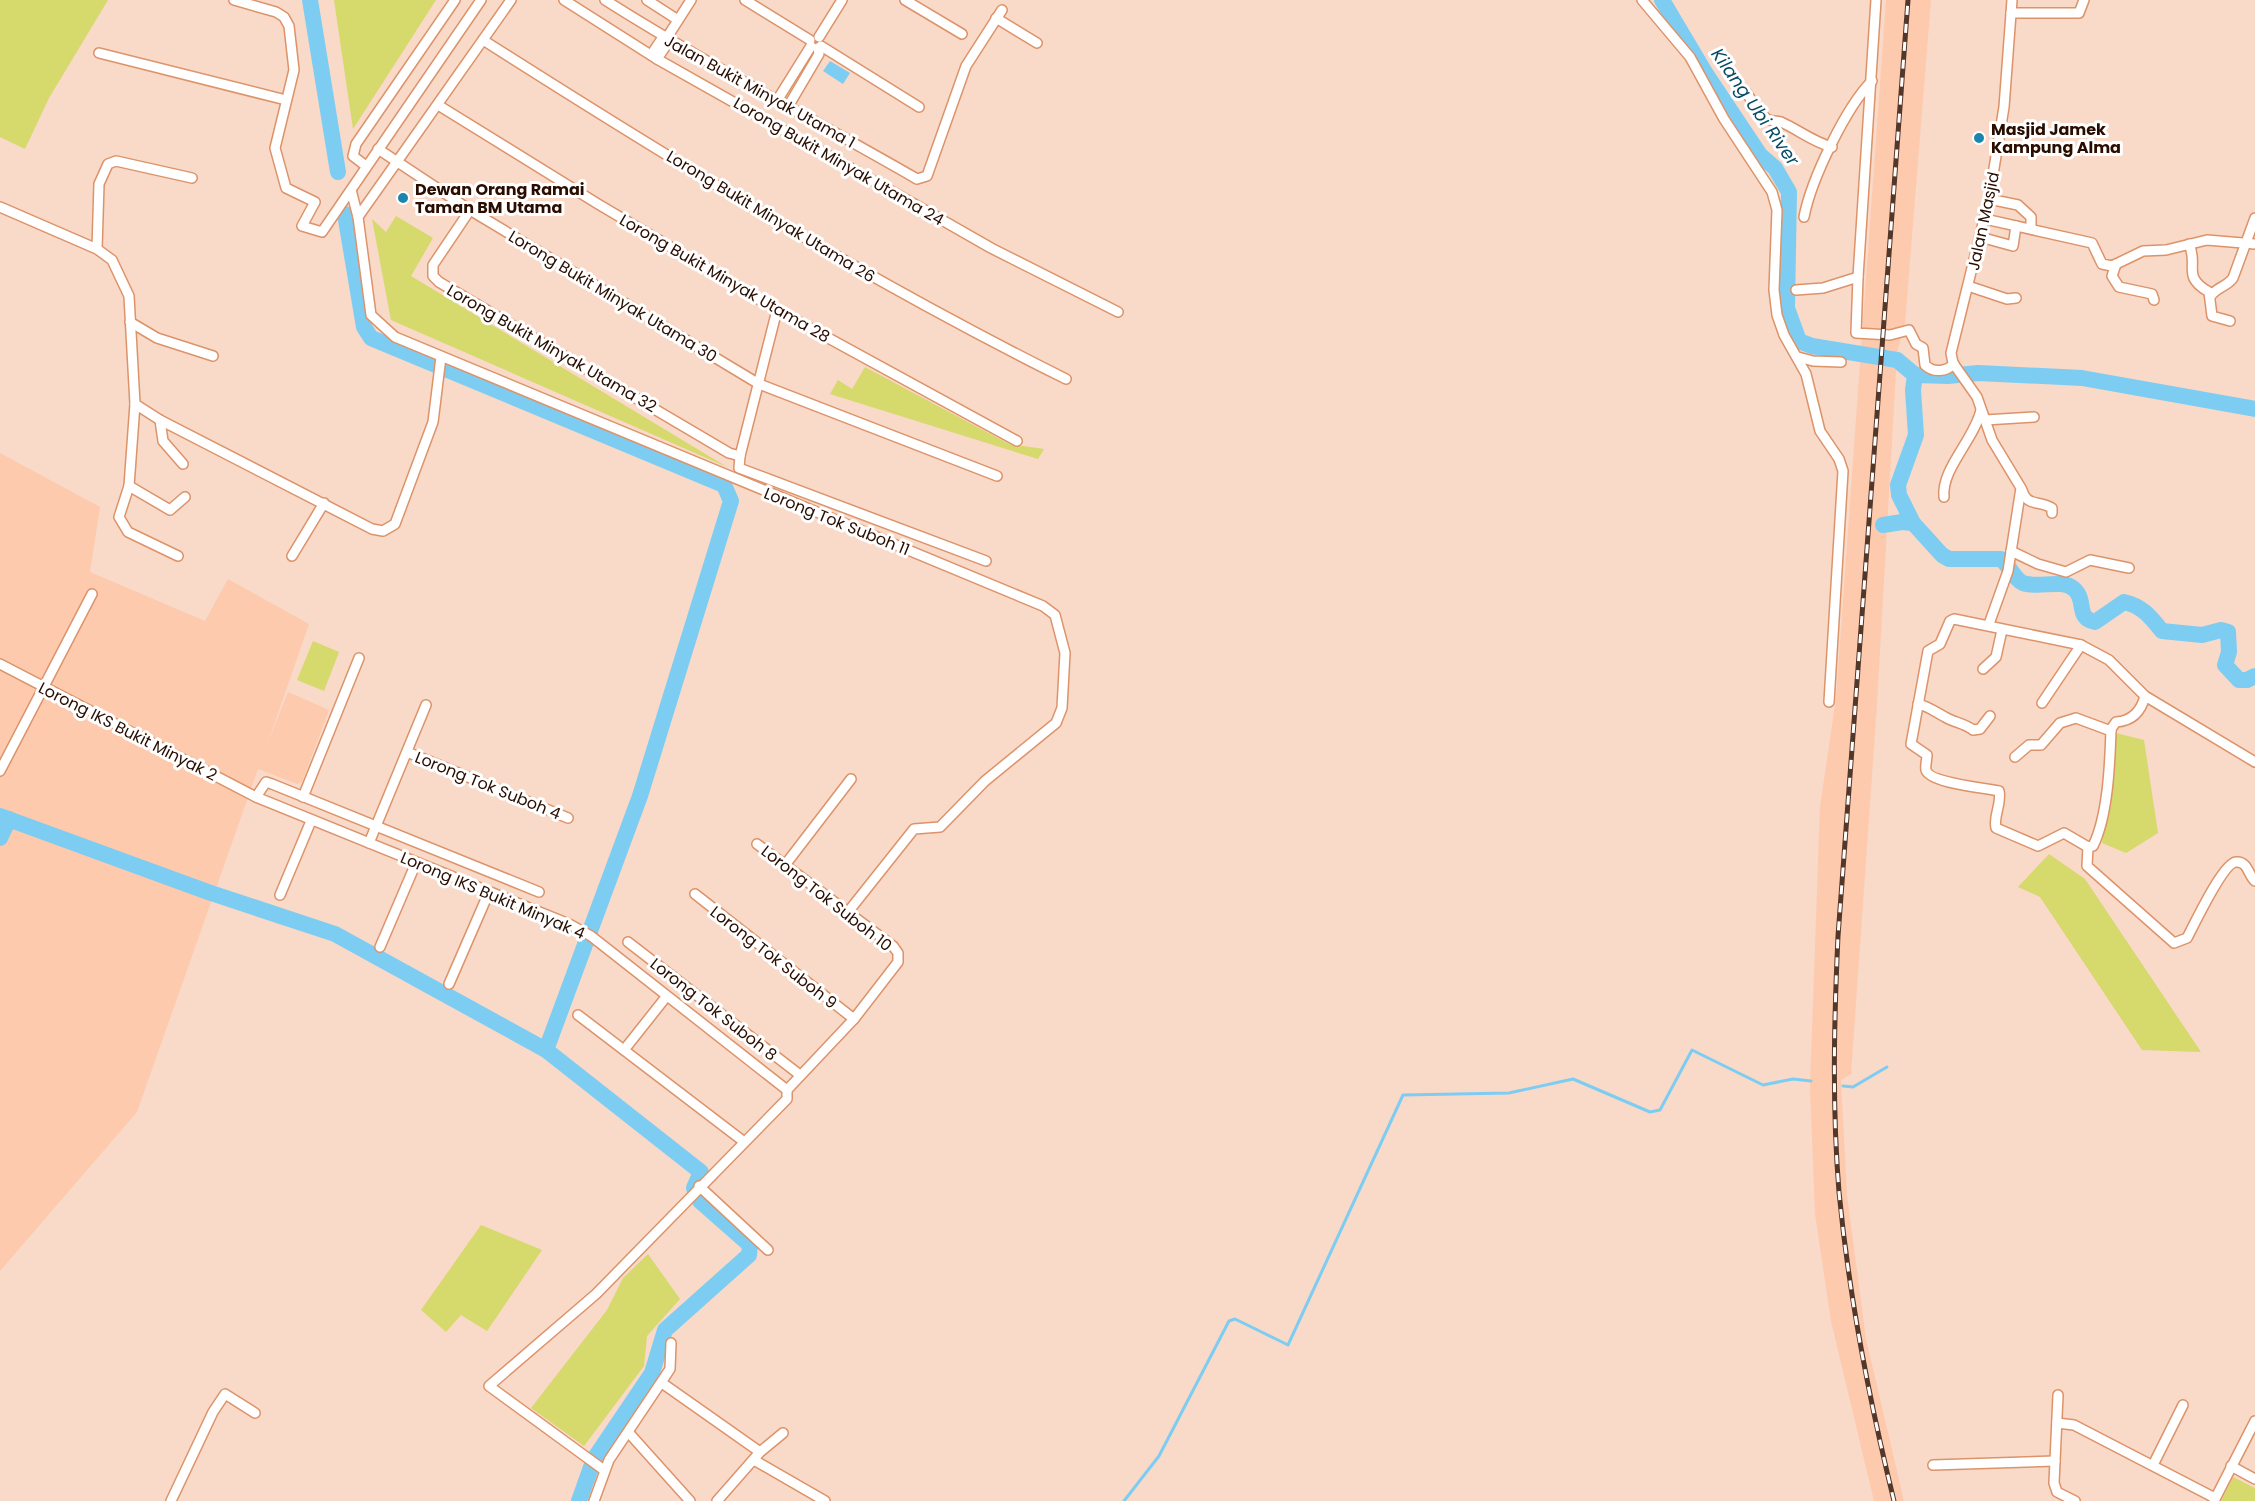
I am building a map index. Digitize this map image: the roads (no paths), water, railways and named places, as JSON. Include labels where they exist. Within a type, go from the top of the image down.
[{"type":"street","points":[[234,0],[276,12],[284,17],[289,26],[294,70],[275,148],[286,188],[315,202],[302,226],[322,232],[481,0]]},
{"type":"street","points":[[366,166],[353,156],[356,144],[455,0]]},
{"type":"street","points":[[358,217],[510,0]]},
{"type":"street","name":"Lorong Bukit Minyak Utama 24","points":[[564,0],[654,57],[988,246],[1118,312]]},
{"type":"street","name":"Jalan Bukit Minyak Utama 1","points":[[605,0],[666,39],[789,105],[917,179],[927,176],[966,66],[999,14],[1037,43]]},
{"type":"street","points":[[647,0],[678,20]]},
{"type":"street","points":[[654,57],[691,0]]},
{"type":"street","points":[[745,0],[919,107]]},
{"type":"street","points":[[778,99],[816,44],[842,0]]},
{"type":"street","points":[[905,0],[962,34]]},
{"type":"street","points":[[1642,0],[1690,57],[1724,120],[1772,192],[1777,210],[1774,290],[1777,315],[1784,335],[1806,374],[1820,431],[1839,459],[1843,471],[1829,702]]},
{"type":"street","points":[[1876,0],[1856,333],[1890,335],[1909,330],[1916,344],[1923,348],[1927,367],[1937,370],[1955,366],[1967,382],[1982,410],[1992,440],[2021,488],[2024,498],[2030,502],[2046,504],[2052,508],[2052,513]]},
{"type":"street","name":"Jalan Masjid","points":[[1955,366],[1950,353],[1985,219],[2004,107],[2012,0]]},
{"type":"street","points":[[2012,13],[2079,13],[2084,0]]},
{"type":"street","name":"Lorong Bukit Minyak Utama 26","points":[[483,40],[612,122],[850,263],[956,324],[1066,380]]},
{"type":"street","points":[[789,105],[819,54],[816,44]]},
{"type":"street","points":[[99,53],[286,100]]},
{"type":"street","points":[[1804,217],[1807,202],[1832,147],[1858,96],[1872,81]]},
{"type":"street","points":[[1746,92],[1768,120],[1780,122],[1797,132],[1810,136],[1819,144],[1832,147]]},
{"type":"street","name":"Lorong Bukit Minyak Utama 28","points":[[438,105],[598,204],[777,310],[1017,441]]},
{"type":"street","name":"Lorong Bukit Minyak Utama 30","points":[[378,149],[470,210],[759,384],[997,476]]},
{"type":"street","points":[[97,249],[99,184],[108,164],[116,161],[192,178]]},
{"type":"street","name":"Lorong Tok Suboh 11","points":[[351,190],[358,217],[371,315],[394,337],[441,364],[1043,606],[1055,615],[1065,654],[1062,708],[1056,723],[1011,758],[940,828],[914,829],[848,912]]},
{"type":"street","points":[[1989,199],[2021,207],[2031,217],[2031,229]]},
{"type":"street","points":[[2,208],[97,249],[112,260],[122,277],[129,296],[135,404],[129,486],[118,517],[128,532],[178,556]]},
{"type":"street","name":"Lorong Bukit Minyak Utama 32","points":[[470,210],[433,266],[433,276],[439,282],[729,453],[740,456]]},
{"type":"street","points":[[2210,297],[2218,287],[2230,283],[2251,243],[2255,218]]},
{"type":"street","points":[[1985,219],[2092,243],[2102,264],[2116,264],[2143,251],[2166,250],[2207,240],[2251,243]]},
{"type":"street","points":[[1980,237],[2013,246],[2016,226]]},
{"type":"street","points":[[2189,244],[2193,252],[2191,269],[2193,279],[2196,284],[2209,292],[2212,316],[2230,321]]},
{"type":"street","points":[[2116,264],[2112,276],[2119,287],[2145,291],[2152,294],[2154,300]]},
{"type":"street","points":[[1796,290],[1823,288],[1858,278]]},
{"type":"street","points":[[1968,286],[2007,299],[2016,298]]},
{"type":"street","points":[[777,310],[740,456],[739,468],[987,561]]},
{"type":"street","points":[[130,322],[157,338],[213,356]]},
{"type":"street","points":[[1798,357],[1813,361],[1841,362]]},
{"type":"street","points":[[135,404],[160,420],[372,529],[383,531],[395,524],[433,422],[441,364]]},
{"type":"street","points":[[1944,497],[1944,479],[1964,449],[1982,410]]},
{"type":"street","points":[[1985,420],[2034,417]]},
{"type":"street","points":[[160,420],[163,441],[183,464]]},
{"type":"street","points":[[129,486],[170,510],[185,497]]},
{"type":"street","points":[[1989,624],[2008,571],[2021,488]]},
{"type":"street","points":[[292,556],[324,503]]},
{"type":"street","points":[[2011,553],[2066,572],[2090,560],[2129,568]]},
{"type":"street","points":[[0,771],[92,594]]},
{"type":"street","points":[[2088,847],[2064,834],[2038,846],[2002,832],[1996,828],[1994,822],[1999,807],[1999,791],[1941,781],[1930,776],[1926,770],[1927,755],[1911,744],[1928,651],[1940,644],[1950,621],[1989,624],[2002,630],[2065,639],[2081,645],[2109,660],[2145,696],[2255,762]]},
{"type":"street","points":[[1983,669],[1996,657],[2002,630]]},
{"type":"street","points":[[2042,703],[2081,645]]},
{"type":"street","points":[[303,797],[359,658]]},
{"type":"street","name":"Lorong IKS Bukit Minyak 2","points":[[0,664],[256,797]]},
{"type":"street","points":[[2088,847],[2092,846],[2099,831],[2111,731],[2116,722],[2129,721],[2136,714],[2145,696]]},
{"type":"street","points":[[1918,704],[1931,707],[1948,719],[1962,722],[1973,730],[1980,729],[1990,716]]},
{"type":"street","points":[[369,843],[426,705]]},
{"type":"street","points":[[2015,757],[2029,745],[2041,745],[2060,723],[2076,718],[2111,731]]},
{"type":"street","name":"Lorong Tok Suboh 4","points":[[407,752],[568,818]]},
{"type":"street","points":[[785,865],[851,779]]},
{"type":"street","points":[[256,797],[266,782],[539,892]]},
{"type":"street","name":"Lorong IKS Bukit Minyak 4","points":[[256,797],[569,924],[611,950],[787,1094]]},
{"type":"street","points":[[280,896],[311,821]]},
{"type":"street","name":"Lorong Tok Suboh 10","points":[[601,1468],[489,1386],[596,1294],[787,1094],[800,1075],[854,1019],[898,962],[899,957],[893,946],[757,844]]},
{"type":"street","points":[[2088,847],[2087,866],[2174,943],[2187,938],[2231,864],[2237,862],[2244,864],[2255,881]]},
{"type":"street","points":[[380,947],[416,863]]},
{"type":"street","points":[[449,984],[489,892]]},
{"type":"street","name":"Lorong Tok Suboh 9","points":[[695,894],[854,1019]]},
{"type":"street","name":"Lorong Tok Suboh 8","points":[[628,942],[800,1075]]},
{"type":"street","points":[[624,1050],[666,997]]},
{"type":"street","points":[[578,1016],[743,1141]]},
{"type":"street","points":[[695,1190],[768,1250]]},
{"type":"street","points":[[594,1501],[601,1468],[629,1433],[662,1383],[672,1362],[671,1343]]},
{"type":"street","points":[[662,1383],[757,1456],[819,1499]]},
{"type":"street","points":[[171,1501],[213,1413],[225,1394],[255,1413]]},
{"type":"street","points":[[2058,1395],[2054,1483],[2057,1492],[2075,1501]]},
{"type":"street","points":[[2153,1464],[2183,1405]]},
{"type":"street","points":[[2057,1423],[2074,1425],[2153,1464],[2214,1500],[2255,1421]]},
{"type":"street","points":[[629,1433],[690,1501]]},
{"type":"street","points":[[717,1501],[757,1456],[783,1433]]},
{"type":"street","points":[[1933,1465],[2055,1461]]},
{"type":"street","points":[[2231,1466],[2255,1479]]},
{"type":"water","points":[[830,61],[850,73],[843,84],[823,71]]},
{"type":"waterway","points":[[310,0],[338,172]]},
{"type":"waterway","name":"Kilang Ubi River","points":[[1662,0],[1706,74],[1760,155],[1775,168],[1789,192],[1787,308],[1799,341],[1812,346],[1897,360],[1915,375],[1913,390],[1916,435],[1898,485],[1899,495],[1913,523],[1942,555],[1949,559],[2001,559],[2023,583],[2069,586],[2078,593],[2083,613],[2089,620],[2095,622],[2124,602],[2145,612],[2162,631],[2202,635],[2221,630],[2228,632],[2229,652],[2225,665],[2239,680],[2247,680],[2255,676]]},
{"type":"waterway","points":[[345,214],[364,327],[371,338],[724,485],[731,501],[640,796],[546,1050]]},
{"type":"waterway","points":[[1915,375],[1948,376],[1978,373],[2082,378],[2255,409]]},
{"type":"waterway","points":[[1883,525],[1913,523]]},
{"type":"waterway","points":[[0,816],[208,892],[335,934],[546,1050],[701,1172],[694,1188],[700,1201],[750,1245],[749,1255],[665,1330],[652,1373],[594,1459],[579,1501]]},
{"type":"waterway","points":[[0,838],[9,819]]},
{"type":"waterway","points":[[1124,1501],[1159,1456],[1229,1321],[1235,1319],[1288,1345],[1403,1095],[1509,1093],[1573,1079],[1650,1112],[1660,1110],[1692,1050],[1763,1085],[1793,1079],[1811,1081]]},
{"type":"waterway","points":[[1843,1086],[1853,1087],[1887,1067]]},
{"type":"railway","points":[[1894,1501],[1868,1386],[1848,1270],[1839,1192],[1834,1064],[1838,936],[1908,0]]},
{"type":"place","name":"Masjid Jamek Kampung Alma","points":[[1979,138]]},
{"type":"place","name":"Dewan Orang Ramai Taman BM Utama","points":[[403,198]]}]
